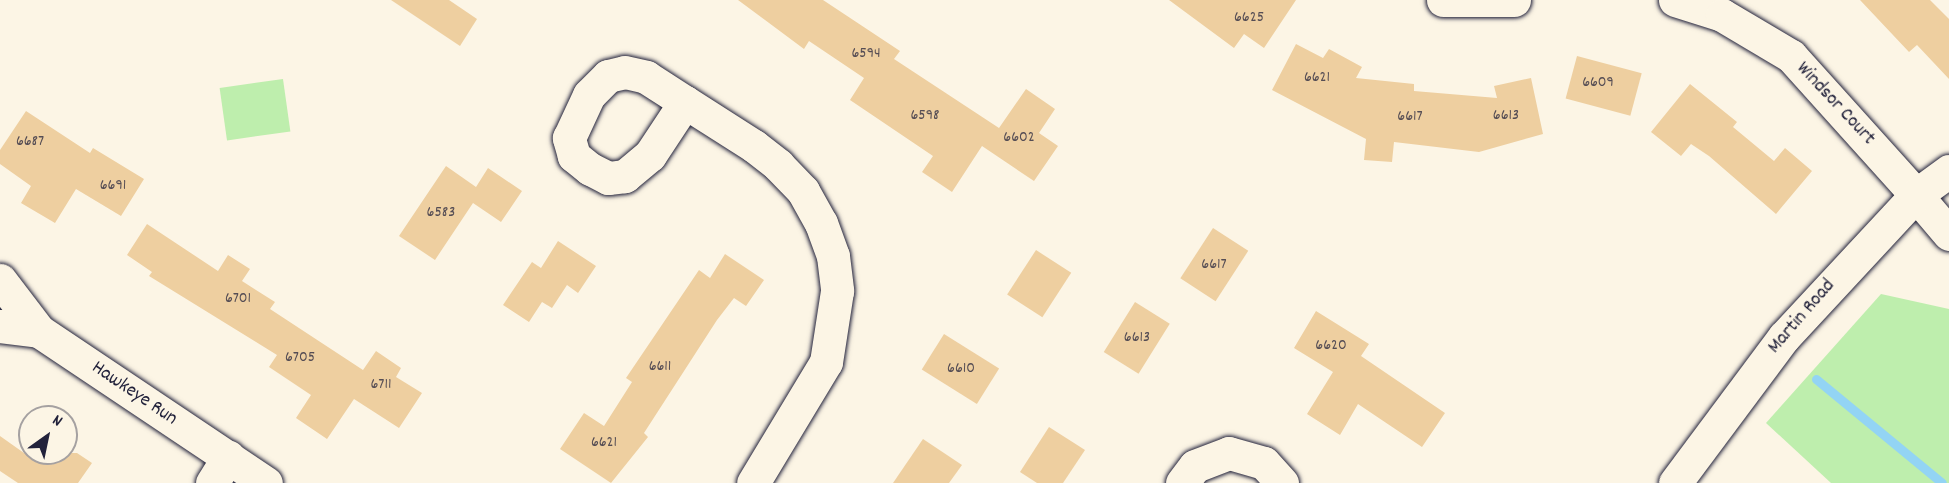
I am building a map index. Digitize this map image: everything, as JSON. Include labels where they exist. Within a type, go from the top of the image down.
[{"type":"street","points":[[1443,0],[1514,0]]},
{"type":"street","name":"Windsor Court","points":[[1675,0],[1722,15],[1791,56],[1949,234]]},
{"type":"street","points":[[685,102],[778,165],[803,191],[833,256],[837,291],[826,362],[753,483]]},
{"type":"street","name":"Martin Road","points":[[1675,483],[1727,406],[1784,337],[1916,195],[1949,171]]},
{"type":"street","name":"Hawkeye Run","points":[[0,280],[39,331],[220,470],[266,483]]},
{"type":"street","name":"Hawkeye Run","points":[[0,326],[39,331]]},
{"type":"street","points":[[1182,483],[1195,466],[1230,453],[1264,463],[1282,483]]},
{"type":"green space","points":[[283,79],[290,131],[227,140],[220,88]]},
{"type":"green space","points":[[1881,294],[1949,309],[1949,483],[1831,483],[1766,423]]},
{"type":"building","points":[[391,0],[449,0],[477,19],[460,46]]},
{"type":"building","points":[[738,0],[823,0],[900,51],[894,59],[999,128],[1026,89],[1055,109],[1039,133],[1058,146],[1034,181],[982,146],[952,192],[922,172],[933,156],[850,100],[864,78],[809,41],[804,49]]},
{"type":"building","points":[[1169,0],[1296,0],[1264,48],[1244,34],[1234,48]]},
{"type":"building","points":[[1860,0],[1930,0],[1949,19],[1949,79],[1917,45],[1909,52]]},
{"type":"building","points":[[1296,44],[1323,58],[1329,49],[1362,67],[1356,78],[1414,84],[1414,91],[1497,98],[1494,86],[1531,78],[1543,134],[1479,152],[1394,142],[1392,162],[1364,160],[1366,139],[1272,90]]},
{"type":"building","points":[[1577,56],[1642,73],[1630,116],[1566,99]]},
{"type":"building","points":[[1690,84],[1737,122],[1733,127],[1774,161],[1785,148],[1812,171],[1776,214],[1709,156],[1691,144],[1681,156],[1651,132]]},
{"type":"building","points":[[26,111],[90,153],[93,148],[144,179],[121,216],[76,189],[55,223],[21,203],[31,186],[0,164],[0,150]]},
{"type":"building","points":[[446,166],[476,187],[488,168],[522,191],[501,222],[473,203],[435,260],[399,236]]},
{"type":"building","points":[[147,224],[218,271],[228,255],[250,269],[242,281],[275,302],[270,309],[363,370],[376,351],[401,368],[396,377],[422,393],[399,428],[354,399],[327,439],[296,418],[311,395],[269,367],[277,355],[149,276],[152,272],[127,255]]},
{"type":"building","points":[[1213,228],[1248,251],[1216,301],[1180,278]]},
{"type":"building","points":[[558,241],[596,266],[578,293],[567,285],[552,308],[542,302],[529,322],[503,305],[532,262],[541,268]]},
{"type":"building","points":[[1036,250],[1071,273],[1042,317],[1007,294]]},
{"type":"building","points":[[725,254],[764,280],[746,306],[734,298],[717,320],[644,433],[648,437],[611,483],[560,449],[584,413],[604,426],[632,382],[626,378],[699,270],[710,278]]},
{"type":"building","points":[[1135,302],[1170,324],[1139,374],[1104,352]]},
{"type":"building","points":[[1316,311],[1369,344],[1361,356],[1445,413],[1422,447],[1358,404],[1340,435],[1307,414],[1333,372],[1294,348]]},
{"type":"building","points":[[944,334],[999,368],[977,404],[922,370]]},
{"type":"building","points":[[1049,427],[1085,450],[1063,483],[1037,483],[1020,472]]},
{"type":"building","points":[[0,436],[18,449],[18,465],[78,465],[78,454],[92,463],[78,483],[18,483],[0,471]]},
{"type":"building","points":[[923,439],[962,465],[949,483],[893,483]]},
{"type":"waterway","points":[[1816,379],[1942,483]]}]
